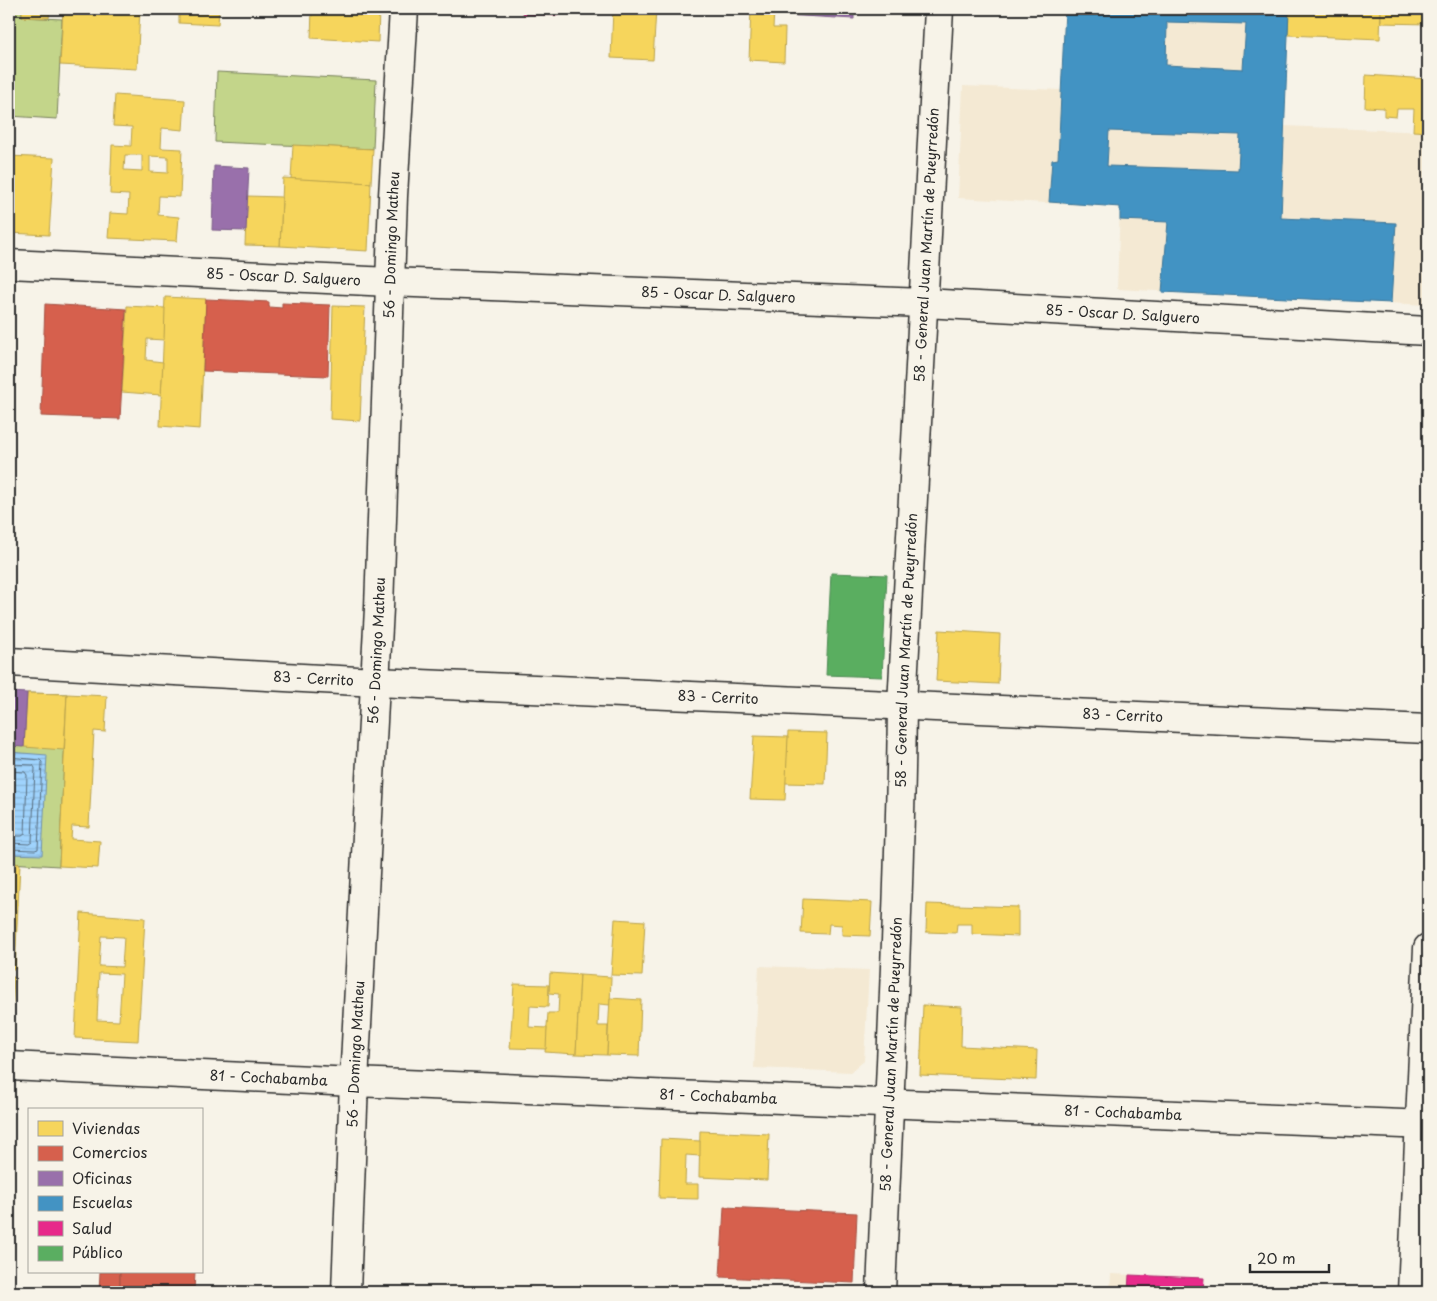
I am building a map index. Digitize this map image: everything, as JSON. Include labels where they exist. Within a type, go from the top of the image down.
[{"type":"street","name":"56 - Domingo Matheu","points":[[346,1292],[354,1082],[376,682],[390,282],[404,9]]},
{"type":"street","name":"58 - General Juan Martín de Pueyrredón","points":[[881,1292],[902,775],[902,705],[940,9]]},
{"type":"street","name":"85 - Oscar D. Salguero","points":[[9,264],[390,282],[924,303],[1428,332]]},
{"type":"street","name":"83 - Cerrito","points":[[9,662],[376,682],[1428,729]]},
{"type":"street","points":[[1412,1292],[1424,1125],[1428,948]]},
{"type":"street","name":"81 - Cochabamba","points":[[9,1066],[354,1082],[1424,1125]]},
{"type":"shaded area","points":[[1065,9],[1289,9],[1284,126],[1428,132],[1428,303],[1426,305],[1117,289],[1120,207],[958,198],[963,86],[1062,90]]},
{"type":"shaded area","points":[[759,966],[869,970],[864,1061],[851,1072],[754,1068]]},
{"type":"shaded area","points":[[1111,1274],[1204,1278],[1203,1292],[1110,1292]]},
{"type":"green space","points":[[9,9],[22,9],[22,17],[62,19],[57,119],[9,116]]},
{"type":"green space","points":[[217,72],[376,80],[373,149],[215,142]]},
{"type":"green space","points":[[27,693],[67,694],[59,866],[9,863],[9,746],[24,746]]},
{"type":"water","points":[[9,752],[47,755],[42,855],[9,854]]},
{"type":"building: Viviendas","points":[[22,9],[50,9],[49,18],[22,17]]},
{"type":"building: Viviendas","points":[[63,9],[140,9],[137,69],[60,65]]},
{"type":"building: Viviendas","points":[[179,9],[219,9],[218,25],[179,23]]},
{"type":"building: Viviendas","points":[[312,9],[379,9],[378,42],[311,38]]},
{"type":"building: Viviendas","points":[[613,9],[656,9],[653,60],[611,58]]},
{"type":"building: Viviendas","points":[[751,9],[786,9],[786,11],[774,11],[773,28],[785,28],[784,62],[749,60]]},
{"type":"building: Viviendas","points":[[1289,9],[1381,9],[1380,39],[1288,35]]},
{"type":"building: Viviendas","points":[[1381,9],[1428,9],[1428,24],[1381,23]]},
{"type":"building: Viviendas","points":[[1366,75],[1428,79],[1428,132],[1413,131],[1414,109],[1397,109],[1396,117],[1384,116],[1384,108],[1365,107]]},
{"type":"building: Viviendas","points":[[115,95],[185,100],[183,130],[162,128],[161,148],[182,149],[180,197],[159,196],[158,215],[179,217],[177,241],[108,238],[110,213],[128,214],[129,195],[110,194],[112,145],[131,146],[132,127],[113,126]],"holes":[[[125,155],[142,155],[142,171],[124,170]],[[150,156],[168,157],[168,173],[150,172]]]},
{"type":"building: Viviendas","points":[[293,145],[373,149],[371,183],[291,179]]},
{"type":"building: Viviendas","points":[[9,156],[54,158],[49,235],[9,233]]},
{"type":"building: Viviendas","points":[[283,178],[371,183],[368,251],[280,246]]},
{"type":"building: Viviendas","points":[[247,196],[282,197],[280,246],[245,245]]},
{"type":"building: Viviendas","points":[[165,297],[206,299],[200,429],[160,426]]},
{"type":"building: Viviendas","points":[[127,306],[165,308],[164,340],[147,339],[146,360],[163,362],[161,395],[122,392]]},
{"type":"building: Viviendas","points":[[333,306],[365,307],[360,421],[330,419]]},
{"type":"building: Viviendas","points":[[939,630],[1000,634],[998,684],[936,681]]},
{"type":"building: Viviendas","points":[[27,693],[67,694],[64,750],[24,747]]},
{"type":"building: Viviendas","points":[[67,694],[107,696],[105,732],[94,731],[89,827],[72,826],[71,839],[100,841],[98,868],[59,866]]},
{"type":"building: Viviendas","points":[[788,732],[827,733],[825,784],[785,783]]},
{"type":"building: Viviendas","points":[[754,736],[788,737],[785,800],[750,799]]},
{"type":"building: Viviendas","points":[[9,863],[20,864],[15,969],[9,969]]},
{"type":"building: Viviendas","points":[[803,899],[872,902],[870,936],[842,935],[842,925],[829,924],[828,934],[801,933]]},
{"type":"building: Viviendas","points":[[927,904],[1018,907],[1018,936],[972,934],[972,924],[957,924],[956,933],[926,932]]},
{"type":"building: Viviendas","points":[[81,913],[145,918],[138,1041],[75,1038]],"holes":[[[101,936],[124,937],[122,967],[99,966]],[[99,973],[122,974],[119,1021],[97,1020]]]},
{"type":"building: Viviendas","points":[[615,919],[645,921],[642,976],[611,975]]},
{"type":"building: Viviendas","points":[[550,973],[580,975],[576,1054],[545,1052],[548,1013],[558,1013],[559,994],[549,993]]},
{"type":"building: Viviendas","points":[[580,975],[611,977],[610,1005],[599,1004],[598,1026],[608,1026],[607,1055],[576,1054]]},
{"type":"building: Viviendas","points":[[9,977],[14,977],[11,1035],[9,1035]]},
{"type":"building: Viviendas","points":[[514,984],[549,985],[548,1007],[530,1006],[529,1027],[547,1028],[546,1049],[510,1048]]},
{"type":"building: Viviendas","points":[[610,998],[641,1000],[639,1056],[607,1055]]},
{"type":"building: Viviendas","points":[[923,1005],[962,1007],[961,1046],[1037,1050],[1036,1080],[920,1075]]},
{"type":"building: Viviendas","points":[[700,1131],[769,1134],[767,1180],[699,1177]]},
{"type":"building: Viviendas","points":[[661,1139],[700,1141],[700,1156],[686,1155],[685,1184],[698,1184],[698,1199],[659,1198]]},
{"type":"building: Comercios","points":[[206,299],[269,302],[269,307],[282,308],[282,303],[330,305],[328,376],[203,371]]},
{"type":"building: Comercios","points":[[45,304],[126,309],[120,419],[41,416]]},
{"type":"building: Comercios","points":[[724,1207],[857,1213],[854,1283],[720,1277]]},
{"type":"building: Comercios","points":[[100,1274],[120,1274],[120,1292],[99,1292]]},
{"type":"building: Comercios","points":[[120,1274],[195,1274],[194,1292],[120,1292]]},
{"type":"building: Oficinas","points":[[786,9],[854,9],[854,19],[785,15]]},
{"type":"building: Oficinas","points":[[214,166],[249,168],[246,231],[212,230]]},
{"type":"building: Oficinas","points":[[9,692],[27,693],[24,747],[9,746]]},
{"type":"building: Escuelas","points":[[1065,9],[1289,9],[1281,218],[1396,223],[1391,303],[1162,292],[1168,222],[1120,220],[1120,207],[1049,202],[1052,160],[1058,159]],"holes":[[[1167,22],[1246,24],[1243,69],[1166,65]],[[1109,131],[1240,135],[1238,170],[1107,166]]]},
{"type":"building: Salud","points":[[524,9],[558,9],[558,15],[523,14]]},
{"type":"building: Salud","points":[[1129,1275],[1204,1278],[1203,1292],[1128,1292]]},
{"type":"building: Público","points":[[831,573],[887,575],[882,677],[826,675]]}]
